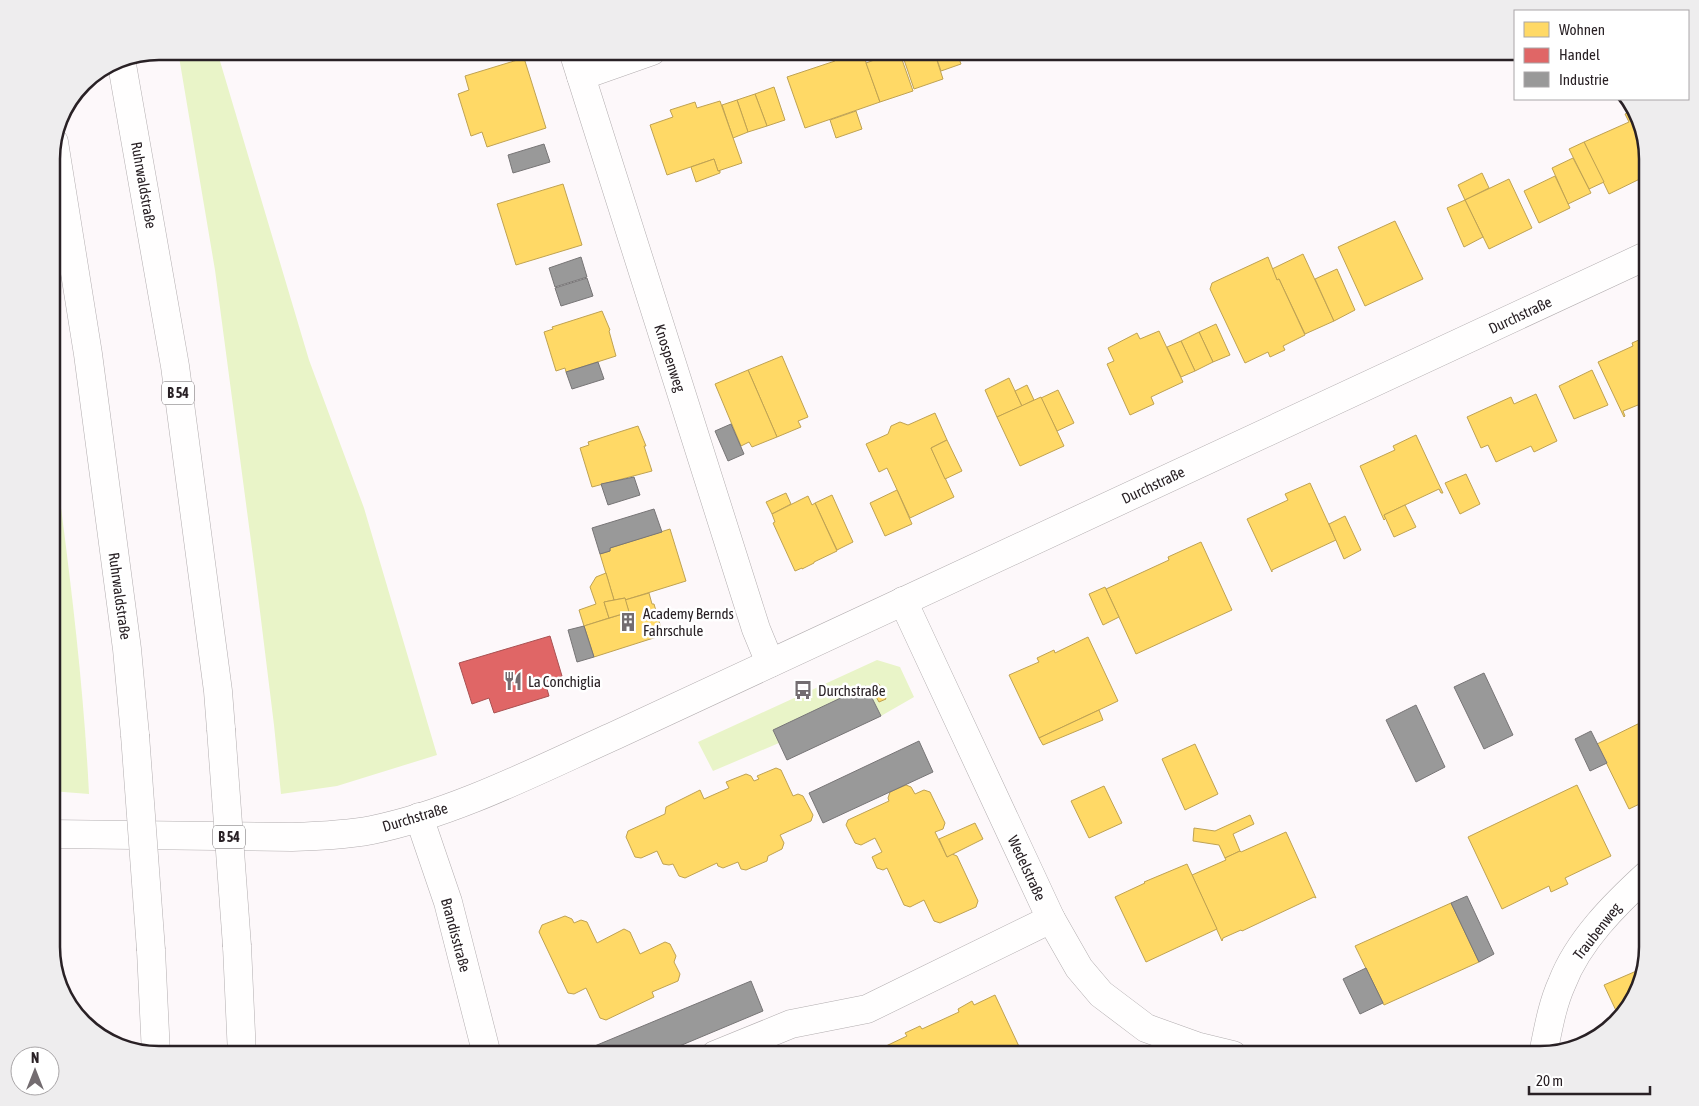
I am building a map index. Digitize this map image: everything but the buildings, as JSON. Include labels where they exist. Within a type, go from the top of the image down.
[{"type":"main road","points":[[577,64],[600,60]]},
{"type":"main road","name":"Knospenweg","points":[[577,64],[756,629],[770,663]]},
{"type":"main road","name":"Ruhrwaldstraße","points":[[122,67],[175,366],[217,681],[237,946],[242,1046]]},
{"type":"main road","name":"Ruhrwaldstraße","points":[[60,179],[88,354],[127,649],[151,950],[156,1046]]},
{"type":"main road","name":"Durchstraße","points":[[60,834],[292,837],[331,835],[372,830],[419,817],[462,802],[543,768],[1639,259]]},
{"type":"main road","name":"Wedelstraße","points":[[903,601],[1051,919],[1079,968],[1101,994],[1146,1028],[1196,1046]]},
{"type":"main road","name":"Brandisstraße","points":[[419,817],[448,902],[485,1046]]},
{"type":"main road","name":"Traubenweg","points":[[1545,1046],[1562,983],[1580,948],[1624,896],[1639,882]]},
{"type":"main road","points":[[737,1046],[791,1024],[867,1010],[1051,919]]},
{"type":"green space","points":[[180,60],[220,60],[309,360],[364,508],[437,755],[337,786],[281,794],[256,579],[215,270]]},
{"type":"green space","points":[[60,503],[79,657],[89,794],[60,792]]},
{"type":"green space","points":[[877,660],[900,667],[914,697],[881,716],[866,686],[773,730],[779,743],[713,771],[698,742]]},
{"type":"place","name":"Academy Bernds Fahrschule","points":[[628,622]]},
{"type":"place","name":"La Conchiglia","points":[[513,681]]},
{"type":"place","name":"Durchstraße","points":[[803,690]]}]
